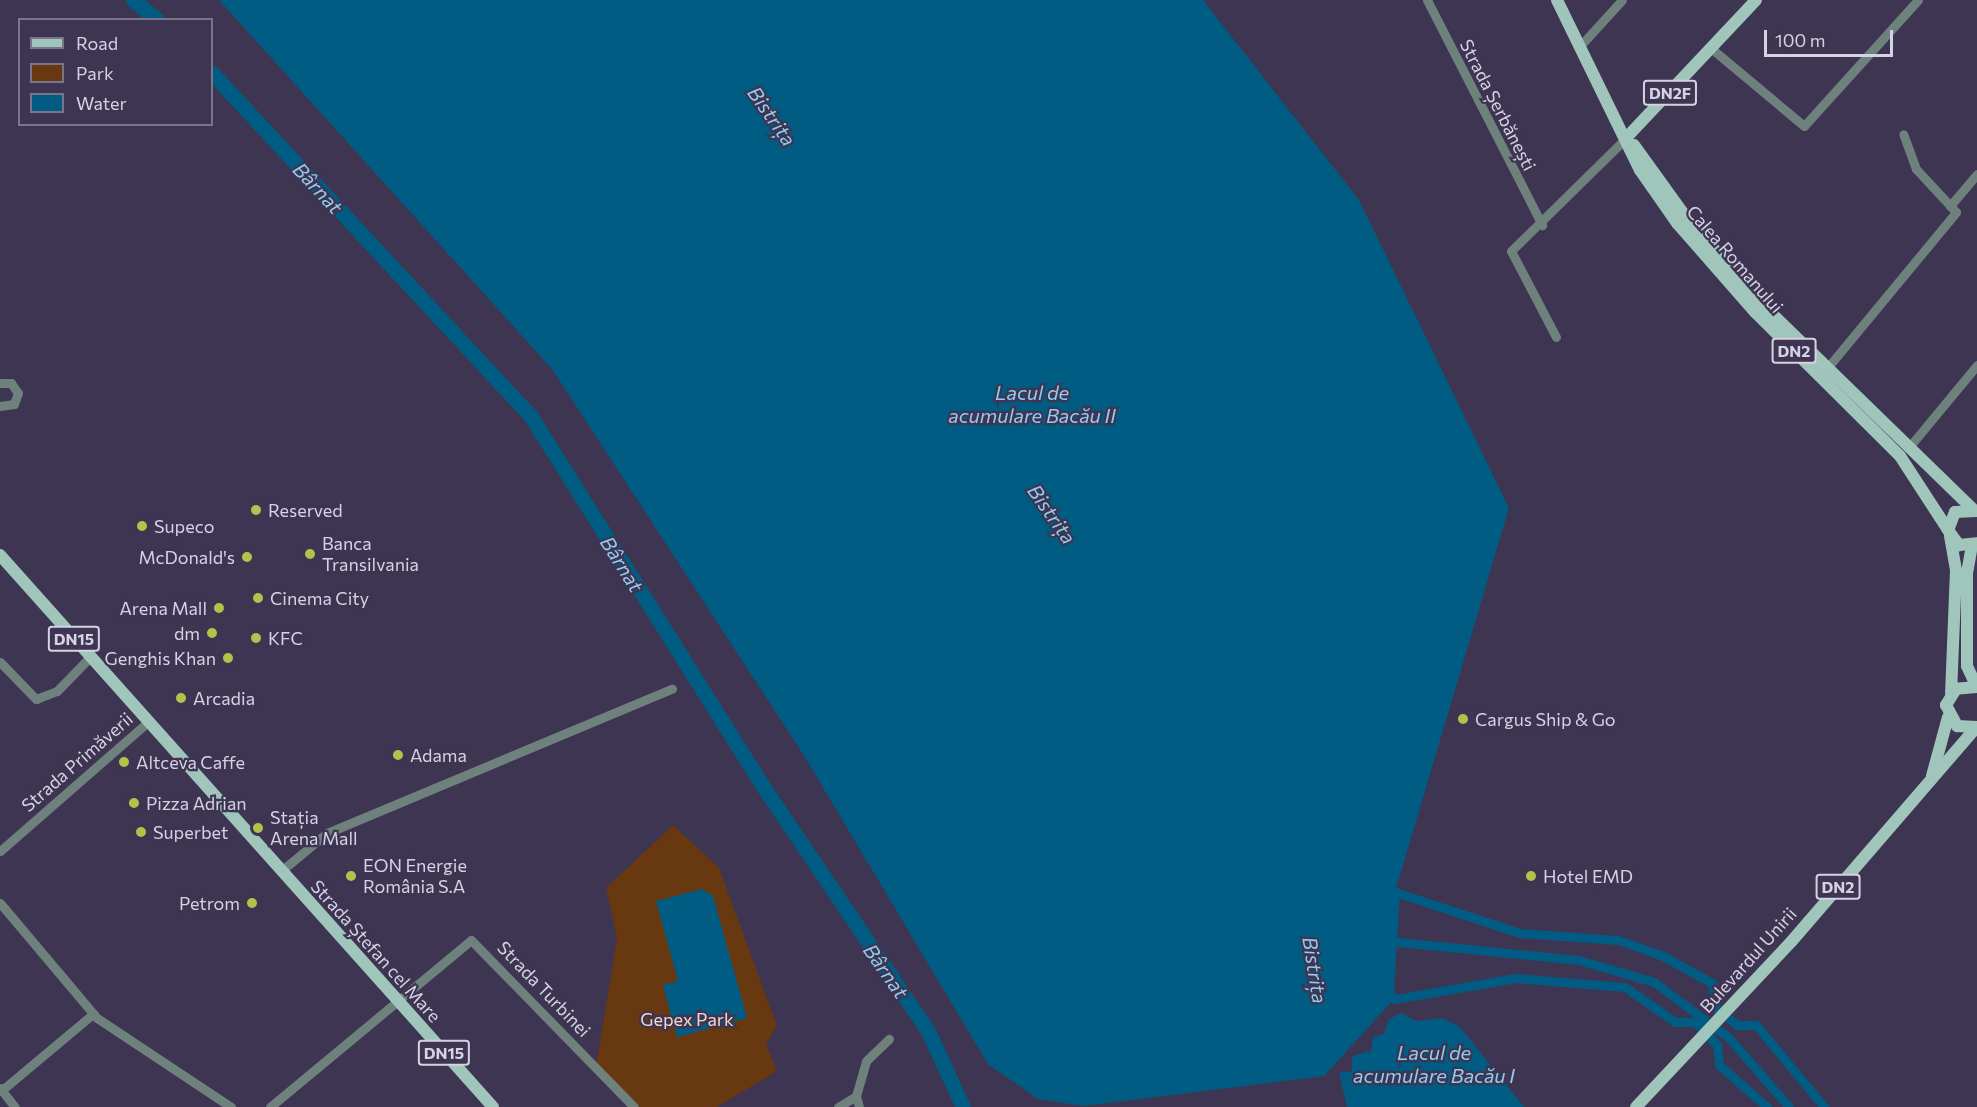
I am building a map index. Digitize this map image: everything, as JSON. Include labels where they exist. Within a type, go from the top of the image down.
[{"type":"main road","name":"Calea Romanului","points":[[1557,0],[1627,137],[1640,170],[1677,223],[1755,312],[1900,456],[1949,533],[1956,570],[1951,693]]},
{"type":"main road","name":"DN2F","points":[[1627,137],[1756,0]]},
{"type":"main road","name":"Calea Romanului","points":[[1627,137],[1686,217],[1827,367],[1975,511]]},
{"type":"main road","points":[[1900,456],[1910,446]]},
{"type":"main road","points":[[1951,693],[1963,686],[1977,687],[1967,666],[1967,572],[1975,544],[1959,545],[1949,533],[1955,512],[1975,511]]},
{"type":"main road","name":"Strada Ștefan cel Mare","points":[[0,555],[494,1107]]},
{"type":"main road","name":"DN2","points":[[1951,693],[1948,717],[1963,729],[1977,727]]},
{"type":"main road","name":"Bulevardul Unirii","points":[[1931,780],[1948,717]]},
{"type":"main road","name":"Bulevardul Unirii","points":[[1636,1107],[1728,1010],[1977,727]]},
{"type":"street","name":"Strada Șerbănești","points":[[1427,0],[1542,225]]},
{"type":"street","points":[[1580,46],[1622,0]]},
{"type":"street","points":[[1712,49],[1804,126],[1918,0]]},
{"type":"street","points":[[1827,367],[1956,212],[1916,169],[1903,134]]},
{"type":"street","points":[[1556,337],[1509,256],[1627,137]]},
{"type":"street","points":[[1950,206],[1977,174]]},
{"type":"street","points":[[1910,446],[1977,365]]},
{"type":"street","points":[[0,383],[14,385],[18,397],[10,406],[0,406]]},
{"type":"street","points":[[0,664],[36,699],[57,691],[90,657]]},
{"type":"street","points":[[281,871],[327,833],[672,689]]},
{"type":"street","name":"Strada Primăverii","points":[[0,851],[148,722]]},
{"type":"street","points":[[0,903],[93,1014],[231,1107]]},
{"type":"street","name":"Strada Turbinei","points":[[395,999],[471,940],[634,1107]]},
{"type":"street","points":[[270,1107],[395,999]]},
{"type":"street","points":[[15,1107],[1,1089],[93,1014]]},
{"type":"street","points":[[859,1107],[856,1096],[866,1061],[889,1039]]},
{"type":"street","points":[[838,1107],[856,1096]]},
{"type":"green space","name":"Gepex Park","points":[[673,825],[719,868],[777,1026],[766,1044],[777,1071],[717,1107],[634,1107],[596,1066],[617,938],[606,888]]},
{"type":"water","name":"Lacul de acumulare Bacău II","points":[[219,0],[1203,0],[1359,200],[1509,508],[1395,892],[1388,992],[1394,999],[1324,1076],[1083,1106],[1038,1099],[988,1064],[803,754],[552,369]]},
{"type":"water","points":[[702,889],[713,896],[747,1018],[677,1037],[663,985],[678,981],[656,901]]},
{"type":"water","name":"Lacul de acumulare Bacău I","points":[[1402,1013],[1416,1021],[1443,1018],[1460,1027],[1524,1107],[1347,1107],[1339,1073],[1352,1071],[1352,1056],[1371,1051],[1373,1037],[1384,1034],[1389,1019]]},
{"type":"waterway","name":"Bârnat","points":[[133,0],[156,18]]},
{"type":"waterway","name":"Bârnat","points":[[213,74],[530,415],[758,779],[928,1031],[963,1107]]},
{"type":"waterway","points":[[1767,1107],[1719,1065],[1717,1045],[1695,1022],[1675,1022],[1625,987],[1516,978],[1394,999],[1389,992],[1395,892],[1520,933],[1618,940],[1663,956],[1712,983],[1716,1008],[1737,1025],[1756,1025],[1824,1107]]},
{"type":"waterway","points":[[1388,941],[1578,960],[1654,982],[1729,1038],[1789,1107]]},
{"type":"place","name":"Reserved","points":[[256,510]]},
{"type":"place","name":"Supeco","points":[[142,526]]},
{"type":"place","name":"Banca Transilvania","points":[[310,554]]},
{"type":"place","name":"McDonald's","points":[[247,557]]},
{"type":"place","name":"Cinema City","points":[[258,598]]},
{"type":"place","name":"Arena Mall","points":[[219,608]]},
{"type":"place","name":"dm","points":[[212,633]]},
{"type":"place","name":"KFC","points":[[256,638]]},
{"type":"place","name":"Genghis Khan","points":[[228,658]]},
{"type":"place","name":"Arcadia","points":[[181,698]]},
{"type":"place","name":"Cargus Ship & Go","points":[[1463,719]]},
{"type":"place","name":"Adama","points":[[398,755]]},
{"type":"place","name":"Altceva Caffe","points":[[124,762]]},
{"type":"place","name":"Pizza Adrian","points":[[134,803]]},
{"type":"place","name":"Stația Arena Mall","points":[[258,828]]},
{"type":"place","name":"Superbet","points":[[141,832]]},
{"type":"place","name":"EON Energie România S.A","points":[[351,876]]},
{"type":"place","name":"Hotel EMD","points":[[1531,876]]},
{"type":"place","name":"Petrom","points":[[252,903]]},
{"type":"water label","name":"Bistrița","points":[[772,116]]},
{"type":"water label","name":"Bistrița","points":[[1052,514]]},
{"type":"water label","name":"Bistrița","points":[[1315,970]]}]
